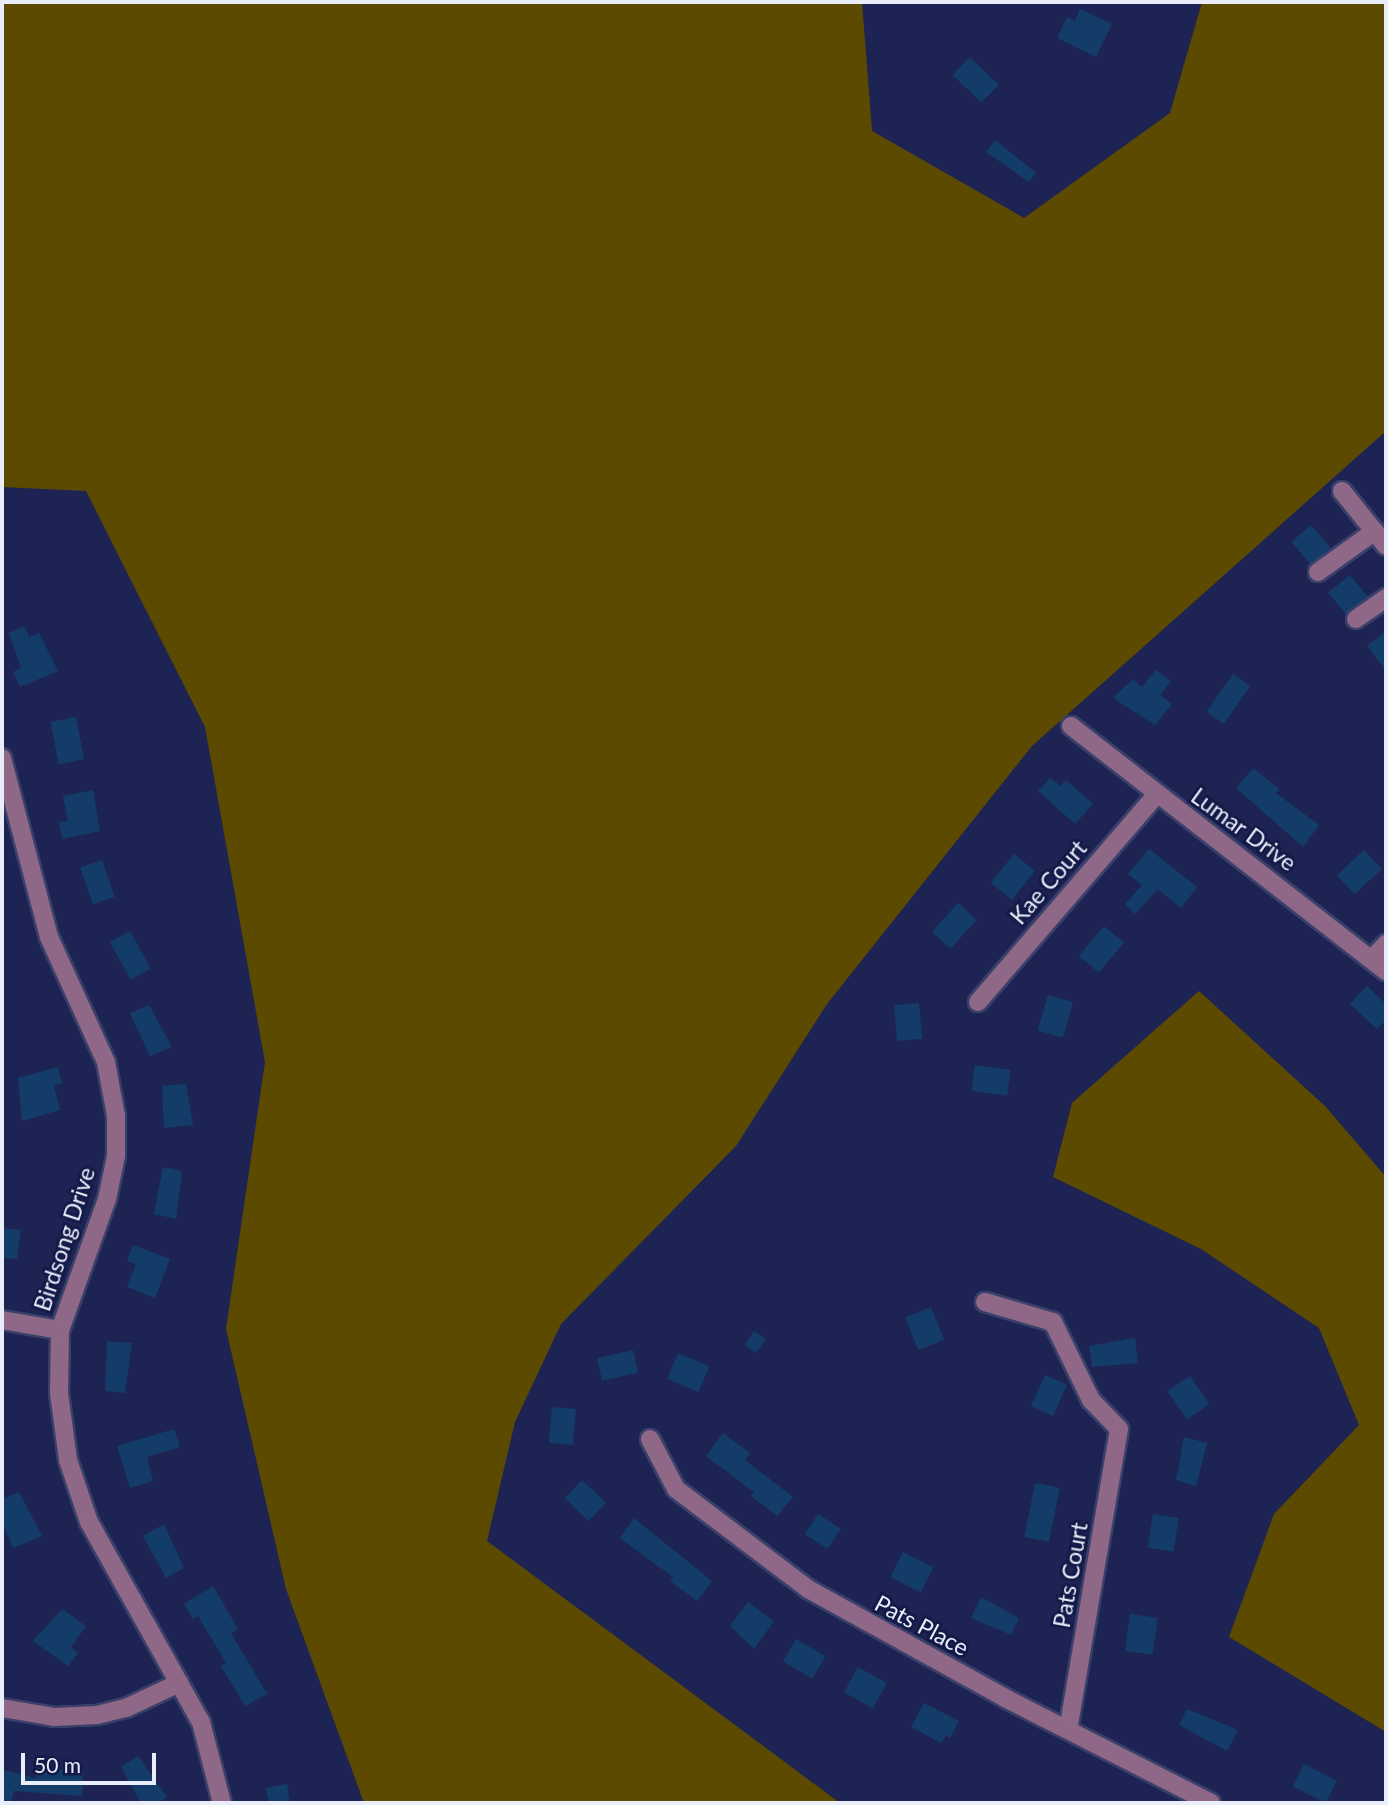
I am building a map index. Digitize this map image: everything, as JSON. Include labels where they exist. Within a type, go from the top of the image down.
[{"type":"street","points":[[1318,572],[1383,542],[1342,491]]},
{"type":"street","points":[[1356,619],[1386,598]]},
{"type":"street","name":"Lumar Drive","points":[[1072,726],[1156,795],[1386,971]]},
{"type":"street","name":"Birdsong Drive","points":[[2,758],[49,937],[106,1062],[116,1116],[111,1186],[60,1330],[59,1393],[68,1460],[79,1497],[179,1683],[209,1745],[222,1803]]},
{"type":"street","name":"Kae Court","points":[[978,1002],[1156,795]]},
{"type":"street","points":[[1372,959],[1386,944]]},
{"type":"street","name":"Pats Court","points":[[985,1302],[1053,1322],[1091,1400],[1119,1429],[1068,1729]]},
{"type":"street","points":[[2,1320],[60,1330]]},
{"type":"street","name":"Pats Place","points":[[650,1439],[676,1489],[763,1558],[856,1618],[1211,1803]]},
{"type":"street","points":[[2,1708],[43,1716],[97,1715],[126,1708],[179,1683]]},
{"type":"shaded area","points":[[2,2],[862,2],[872,131],[1024,218],[1170,113],[1202,2],[1386,2],[1386,431],[1032,746],[827,1004],[736,1146],[561,1324],[515,1422],[487,1541],[840,1803],[364,1803],[286,1589],[226,1329],[265,1062],[205,727],[86,491],[2,487]]},
{"type":"shaded area","points":[[1199,991],[1325,1106],[1386,1177],[1386,1732],[1229,1637],[1274,1514],[1359,1425],[1319,1328],[1201,1249],[1053,1177],[1072,1103]]},
{"type":"building","points":[[1080,9],[1112,24],[1096,57],[1057,38],[1067,17],[1075,21]]},
{"type":"building","points":[[970,57],[999,85],[981,103],[953,75]]},
{"type":"building","points":[[995,140],[1036,173],[1029,182],[986,152]]},
{"type":"building","points":[[1311,525],[1331,548],[1311,565],[1291,542]]},
{"type":"building","points":[[1350,575],[1368,597],[1346,614],[1328,593]]},
{"type":"building","points":[[24,626],[29,637],[39,633],[58,671],[20,687],[13,672],[21,668],[9,633]]},
{"type":"building","points":[[1386,631],[1386,671],[1367,646]]},
{"type":"building","points":[[1156,670],[1171,681],[1160,695],[1172,704],[1155,725],[1113,698],[1133,679],[1142,687]]},
{"type":"building","points":[[1233,674],[1250,686],[1224,724],[1207,712]]},
{"type":"building","points":[[76,717],[84,759],[59,764],[50,722]]},
{"type":"building","points":[[1253,768],[1279,789],[1276,793],[1319,825],[1303,847],[1236,788]]},
{"type":"building","points":[[1050,778],[1060,786],[1066,780],[1093,804],[1075,824],[1038,791]]},
{"type":"building","points":[[93,790],[100,831],[62,839],[59,822],[68,821],[63,796]]},
{"type":"building","points":[[1149,849],[1197,887],[1181,908],[1158,889],[1135,914],[1125,904],[1142,885],[1128,874]]},
{"type":"building","points":[[1364,850],[1382,869],[1355,894],[1337,875]]},
{"type":"building","points":[[1014,854],[1035,871],[1012,900],[991,883]]},
{"type":"building","points":[[102,860],[115,897],[93,904],[80,867]]},
{"type":"building","points":[[958,903],[977,920],[950,949],[932,932]]},
{"type":"building","points":[[1104,926],[1124,943],[1099,973],[1079,956]]},
{"type":"building","points":[[130,931],[151,969],[131,980],[110,942]]},
{"type":"building","points":[[1367,986],[1386,1004],[1386,1020],[1377,1029],[1350,1004]]},
{"type":"building","points":[[1048,995],[1073,1002],[1063,1038],[1038,1031]]},
{"type":"building","points":[[919,1003],[922,1039],[897,1041],[894,1005]]},
{"type":"building","points":[[149,1005],[172,1047],[150,1056],[130,1013]]},
{"type":"building","points":[[975,1065],[1011,1070],[1007,1096],[971,1091]]},
{"type":"building","points":[[58,1067],[62,1083],[54,1086],[60,1110],[22,1121],[18,1078]]},
{"type":"building","points":[[186,1084],[193,1125],[164,1128],[162,1086]]},
{"type":"building","points":[[163,1167],[182,1171],[176,1219],[154,1214]]},
{"type":"building","points":[[2,1228],[21,1230],[17,1259],[2,1258]]},
{"type":"building","points":[[133,1245],[170,1259],[155,1298],[127,1287],[136,1264],[127,1261]]},
{"type":"building","points":[[931,1307],[944,1339],[918,1350],[905,1317]]},
{"type":"building","points":[[754,1331],[766,1339],[756,1353],[744,1345]]},
{"type":"building","points":[[1135,1338],[1138,1363],[1092,1367],[1089,1346]]},
{"type":"building","points":[[107,1341],[132,1343],[125,1393],[105,1391]]},
{"type":"building","points":[[633,1350],[638,1372],[602,1381],[597,1358]]},
{"type":"building","points":[[678,1353],[709,1366],[698,1392],[667,1379]]},
{"type":"building","points":[[1045,1375],[1067,1385],[1053,1416],[1031,1406]]},
{"type":"building","points":[[1190,1376],[1209,1404],[1187,1419],[1168,1391]]},
{"type":"building","points":[[552,1407],[576,1409],[573,1445],[549,1443]]},
{"type":"building","points":[[174,1429],[180,1447],[147,1457],[153,1481],[130,1488],[117,1446]]},
{"type":"building","points":[[723,1433],[750,1453],[745,1460],[793,1497],[777,1516],[751,1496],[754,1492],[706,1456]]},
{"type":"building","points":[[1184,1437],[1207,1443],[1196,1486],[1176,1480]]},
{"type":"building","points":[[582,1480],[606,1503],[588,1521],[565,1498]]},
{"type":"building","points":[[1035,1483],[1060,1488],[1049,1542],[1025,1537]]},
{"type":"building","points":[[19,1492],[42,1536],[13,1548],[2,1521],[2,1499]]},
{"type":"building","points":[[818,1514],[841,1529],[828,1549],[805,1534]]},
{"type":"building","points":[[1153,1514],[1179,1518],[1173,1552],[1148,1548]]},
{"type":"building","points":[[634,1518],[712,1581],[697,1601],[670,1581],[673,1577],[620,1538]]},
{"type":"building","points":[[164,1524],[184,1568],[166,1578],[143,1536]]},
{"type":"building","points":[[903,1552],[933,1567],[921,1592],[890,1577]]},
{"type":"building","points":[[213,1586],[238,1629],[231,1633],[267,1694],[245,1706],[221,1666],[226,1663],[198,1616],[193,1619],[184,1604]]},
{"type":"building","points":[[981,1597],[1019,1618],[1011,1635],[971,1618]]},
{"type":"building","points":[[748,1602],[774,1621],[754,1649],[730,1626]]},
{"type":"building","points":[[62,1609],[86,1626],[71,1647],[78,1653],[68,1666],[33,1641]]},
{"type":"building","points":[[1130,1614],[1158,1618],[1153,1655],[1125,1651]]},
{"type":"building","points":[[796,1639],[825,1656],[812,1679],[783,1662]]},
{"type":"building","points":[[858,1667],[887,1683],[873,1708],[844,1692]]},
{"type":"building","points":[[924,1703],[959,1721],[950,1738],[946,1735],[941,1743],[911,1727]]},
{"type":"building","points":[[1187,1709],[1238,1730],[1227,1751],[1179,1725]]},
{"type":"building","points":[[138,1756],[167,1797],[157,1803],[141,1803],[121,1767]]},
{"type":"building","points":[[1304,1764],[1337,1781],[1326,1803],[1293,1786]]},
{"type":"building","points":[[37,1768],[83,1770],[82,1796],[14,1791],[11,1803],[2,1803],[2,1770],[36,1778]]},
{"type":"building","points":[[287,1784],[290,1803],[269,1803],[266,1788]]}]
